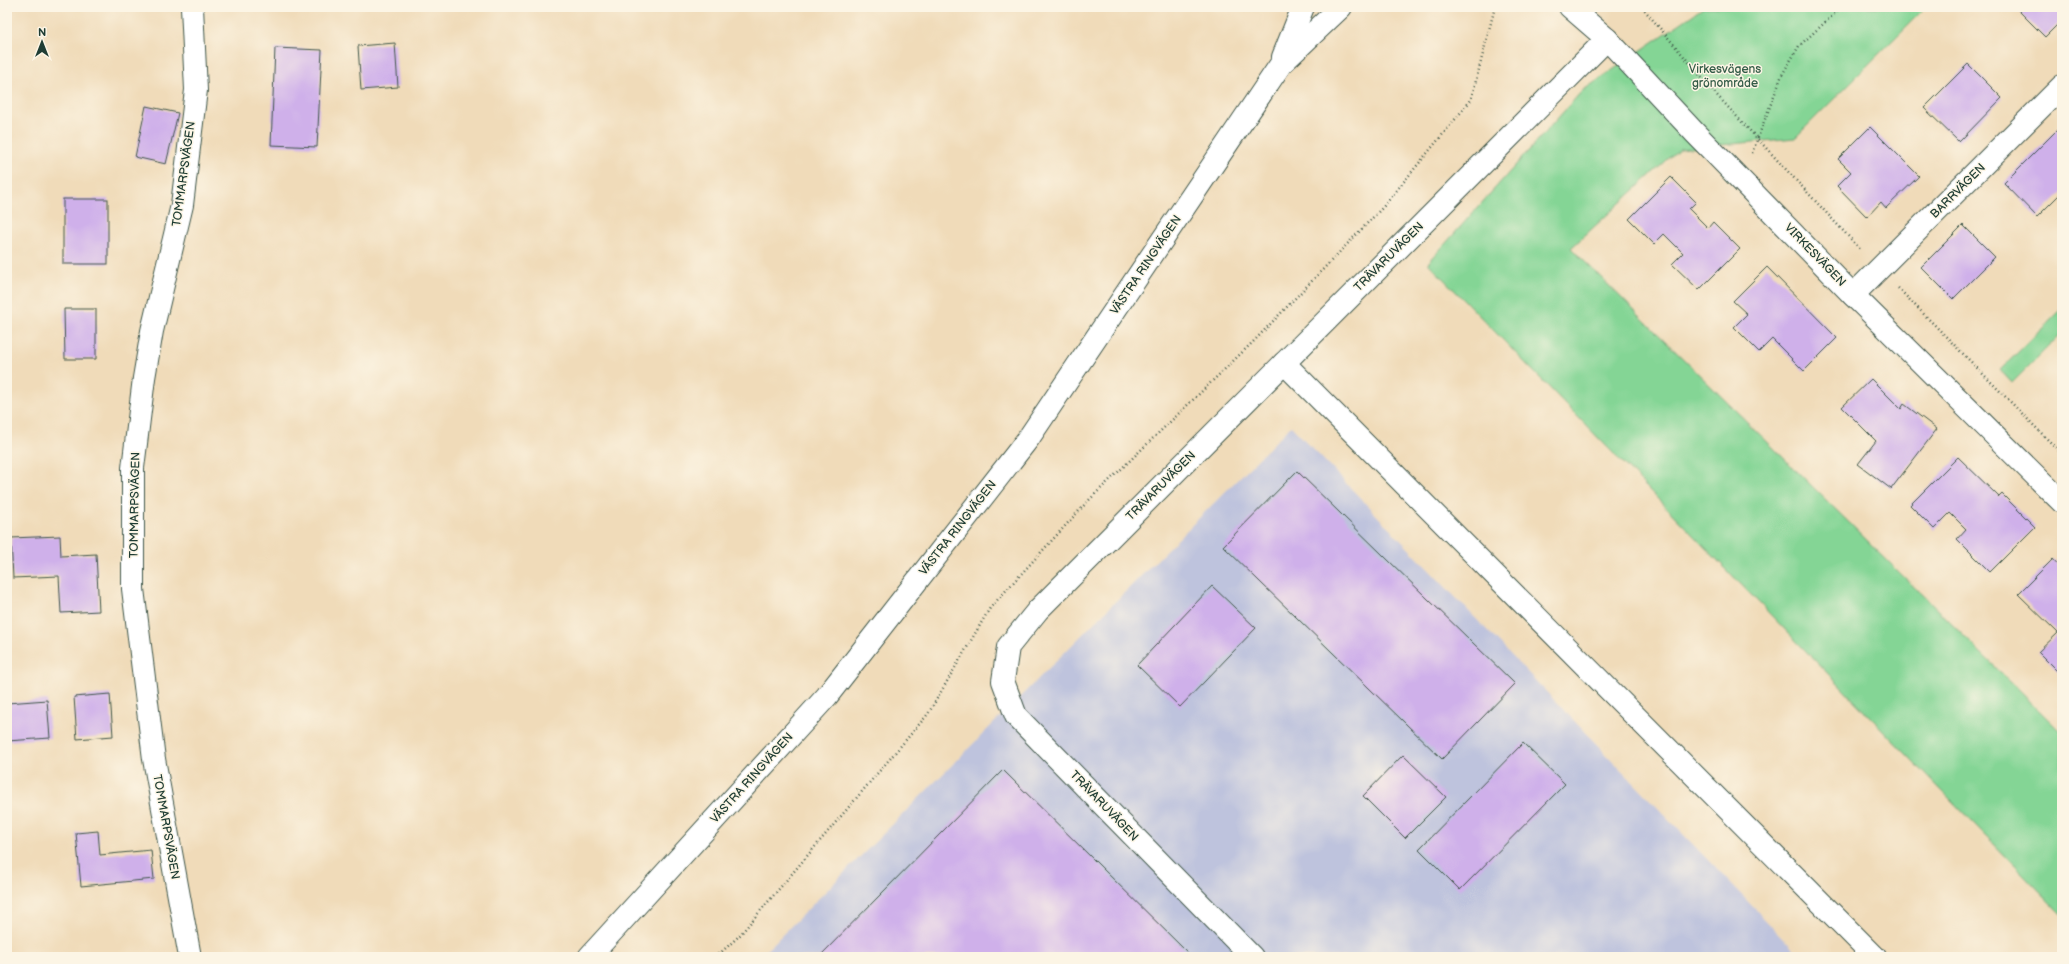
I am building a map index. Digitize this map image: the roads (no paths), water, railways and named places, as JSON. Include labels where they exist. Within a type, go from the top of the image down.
[{"type":"street","name":"TOMMARPSVÄGEN","points":[[190,957],[161,799],[145,691],[133,590],[133,468],[144,378],[152,331],[182,205],[196,90],[192,7]]},
{"type":"street","name":"VÄSTRA RINGVÄGEN","points":[[1281,64],[1303,7]]},
{"type":"street","name":"VÄSTRA RINGVÄGEN","points":[[588,957],[827,696],[1028,439],[1281,64],[1341,7]]},
{"type":"street","name":"VIRKESVÄGEN","points":[[1570,7],[1607,39],[1853,295],[2062,502]]},
{"type":"street","name":"TRÄVARUVÄGEN","points":[[1252,957],[1016,716],[1003,681],[1008,647],[1038,610],[1607,39]]},
{"type":"street","name":"BARRVÄGEN","points":[[1853,295],[2062,86]]},
{"type":"street","points":[[1284,363],[1875,957]]},
{"type":"park label","name":"Virkesvägens grönområde","points":[[1725,76]]}]
